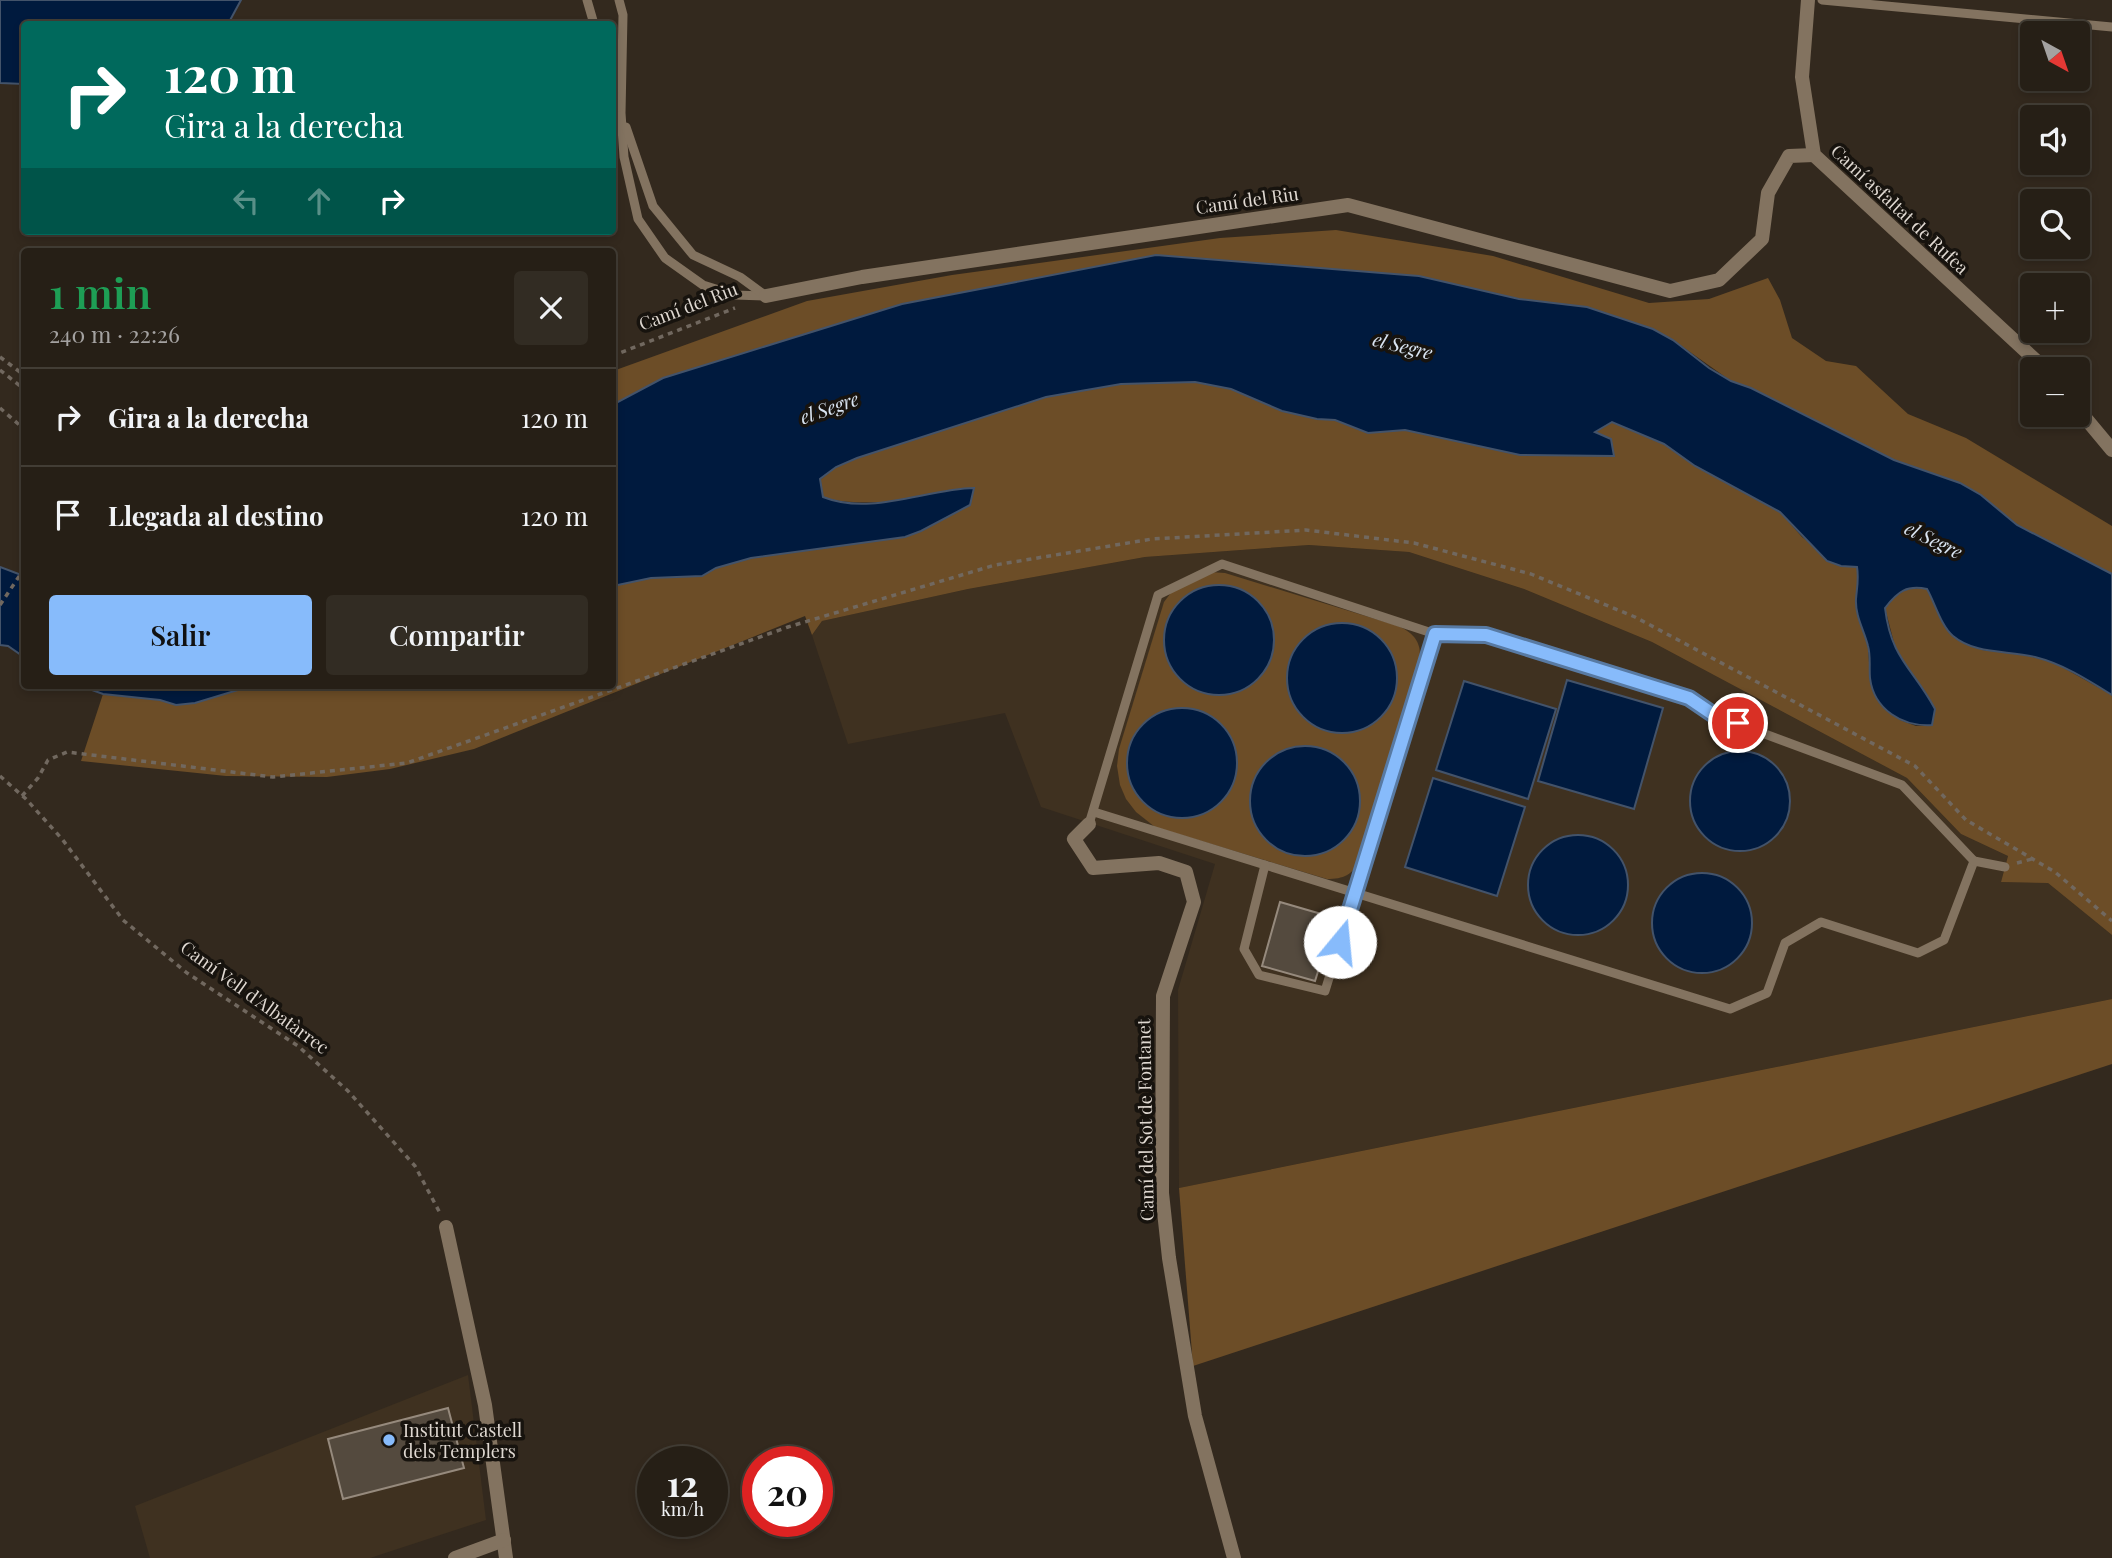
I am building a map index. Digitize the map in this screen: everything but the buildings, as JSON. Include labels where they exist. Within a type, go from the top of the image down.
[{"type":"street","name":"Camí asfaltat de Rufea","points":[[1808,0],[1802,77],[1814,155],[2032,357]]},
{"type":"street","name":"Camí del Riu","points":[[766,296],[862,277],[1348,205],[1670,291],[1718,280],[1762,239],[1768,193],[1789,156],[1814,155]]},
{"type":"street","points":[[2090,424],[2112,450]]},
{"type":"street","name":"Camí del Sot de Fontanet","points":[[1091,818],[1074,839],[1093,868],[1159,863],[1186,872],[1194,902],[1163,996],[1162,1194],[1169,1258],[1195,1416],[1234,1558]]},
{"type":"street","points":[[446,1227],[479,1372],[506,1558]]},
{"type":"street","points":[[455,1558],[504,1541]]},
{"type":"lane","points":[[587,0],[593,21]]},
{"type":"lane","points":[[619,0],[623,15],[621,113],[624,157],[638,219],[665,258],[703,285],[734,295],[766,296]]},
{"type":"lane","points":[[1822,0],[2112,27]]},
{"type":"lane","points":[[616,100],[653,206],[693,255],[740,277],[766,296]]},
{"type":"lane","points":[[1975,861],[1944,940],[1918,953],[1821,922],[1785,943],[1767,993],[1730,1009],[1265,865],[1091,818],[1158,595],[1222,564],[1435,634],[1486,635],[1689,698],[1714,715],[1902,785],[1975,861],[2005,867]]},
{"type":"lane","points":[[1265,865],[1244,949],[1259,975],[1325,991],[1435,634]]},
{"type":"path","name":"Camí del Riu","points":[[616,354],[766,296]]},
{"type":"path","points":[[0,357],[21,373]]},
{"type":"path","points":[[0,370],[21,387]]},
{"type":"path","points":[[0,408],[21,426]]},
{"type":"path","points":[[616,688],[788,627],[995,565]]},
{"type":"path","points":[[0,605],[21,574]]},
{"type":"path","points":[[22,796],[38,778],[48,760],[67,752],[273,777],[407,763],[614,689]]},
{"type":"path","name":"Camí Vell d'Albatàrrec","points":[[0,776],[62,839],[123,920],[187,973],[298,1046],[358,1101],[415,1166],[446,1227]]},
{"type":"shaded area","points":[[1336,230],[1493,256],[1649,303],[1709,299],[1768,278],[1780,300],[1792,338],[1826,361],[1856,366],[1908,414],[1966,438],[2112,526],[2112,574],[2017,525],[1981,495],[1960,483],[1894,460],[1815,423],[1751,388],[1731,381],[1673,340],[1587,307],[1519,299],[1419,276],[1156,255],[902,304],[663,378],[616,403],[616,370],[807,301],[952,275],[1220,238]]},
{"type":"shaded area","points":[[1195,382],[1231,389],[1282,411],[1335,420],[1368,433],[1405,430],[1550,455],[1613,456],[1611,439],[1594,432],[1612,422],[1664,444],[1695,466],[1780,512],[1802,537],[1841,566],[1857,567],[1858,615],[1868,646],[1870,679],[1900,720],[1916,726],[1932,725],[1927,694],[1897,654],[1885,608],[1894,597],[1908,589],[1927,589],[1943,621],[1982,650],[2017,653],[2053,662],[2112,695],[2112,935],[2048,883],[2001,882],[2008,856],[1961,834],[1907,778],[1652,642],[1524,589],[1409,552],[1309,545],[1145,557],[968,589],[822,621],[812,635],[805,616],[474,749],[390,769],[327,777],[226,776],[81,761],[103,694],[160,700],[177,705],[195,703],[241,689],[616,689],[616,585],[651,578],[702,576],[716,568],[751,558],[905,537],[921,531],[969,505],[974,489],[888,502],[846,502],[823,497],[820,480],[836,467],[857,458],[1045,397],[1121,384]]},
{"type":"shaded area","points":[[1309,545],[1409,552],[1524,589],[1652,642],[1907,778],[1961,834],[2008,856],[2001,882],[2048,883],[2112,935],[2112,999],[1179,1188],[1178,990],[1215,864],[1041,807],[1005,713],[848,744],[812,635],[822,621],[968,589],[1145,557]]},
{"type":"shaded area","points":[[1210,572],[1225,573],[1395,625],[1406,630],[1418,643],[1419,661],[1359,859],[1347,875],[1327,879],[1155,827],[1136,812],[1126,799],[1120,785],[1117,766],[1119,749],[1164,602],[1173,590]]},
{"type":"shaded area","points":[[2112,999],[2112,1064],[1193,1366],[1179,1188]]},
{"type":"shaded area","name":"Institut Castell dels Templers","points":[[468,1375],[486,1520],[370,1558],[150,1558],[135,1506]]},
{"type":"water","points":[[0,0],[241,0],[230,21],[21,21],[21,84],[0,83]]},
{"type":"water","name":"el Segre","points":[[1156,255],[1419,276],[1519,299],[1587,307],[1653,329],[1731,381],[1751,388],[1894,460],[1960,483],[1981,495],[2017,525],[2112,574],[2112,695],[2075,673],[2045,660],[1982,649],[1962,642],[1945,626],[1927,589],[1914,588],[1899,593],[1885,608],[1892,640],[1935,709],[1932,725],[1901,719],[1884,707],[1873,689],[1869,650],[1856,605],[1857,567],[1841,566],[1827,561],[1780,512],[1695,466],[1664,444],[1612,422],[1595,432],[1611,439],[1614,456],[1520,455],[1405,430],[1368,433],[1335,420],[1282,411],[1231,389],[1195,382],[1121,384],[1046,397],[857,458],[836,467],[820,479],[823,497],[860,504],[974,488],[970,505],[905,537],[751,558],[716,568],[702,576],[651,578],[616,585],[616,403],[663,378],[902,304]]},
{"type":"water","points":[[0,567],[21,575],[21,655],[8,646],[0,645]]},
{"type":"water","points":[[1219,585],[1240,589],[1258,601],[1270,619],[1274,640],[1270,661],[1258,679],[1240,691],[1219,695],[1198,691],[1180,679],[1168,661],[1164,640],[1168,619],[1180,601],[1198,589]]},
{"type":"water","points":[[1342,623],[1363,628],[1381,639],[1392,657],[1397,678],[1392,699],[1381,717],[1363,728],[1342,733],[1321,728],[1303,717],[1292,699],[1287,678],[1292,657],[1303,639],[1321,628]]},
{"type":"water","points":[[1567,680],[1663,708],[1634,809],[1538,781]]},
{"type":"water","points":[[1464,681],[1556,709],[1528,799],[1436,770]]},
{"type":"water","points":[[89,689],[241,689],[195,703],[176,705],[160,700],[103,694]]},
{"type":"water","points":[[1182,708],[1203,713],[1221,724],[1232,742],[1237,763],[1232,784],[1221,802],[1203,813],[1182,818],[1161,813],[1143,802],[1132,784],[1127,763],[1132,742],[1143,724],[1161,713]]},
{"type":"water","points":[[1305,746],[1326,751],[1344,762],[1355,780],[1360,801],[1355,822],[1344,840],[1326,851],[1305,856],[1284,851],[1266,840],[1255,822],[1250,801],[1255,780],[1266,762],[1284,751]]},
{"type":"water","points":[[1740,751],[1768,759],[1782,773],[1790,801],[1782,829],[1768,843],[1740,851],[1712,843],[1698,829],[1690,801],[1698,773],[1712,759]]},
{"type":"water","points":[[1433,778],[1525,807],[1497,896],[1405,867]]},
{"type":"water","points":[[1578,835],[1606,843],[1620,857],[1628,885],[1620,913],[1606,927],[1578,935],[1550,927],[1536,913],[1528,885],[1536,857],[1550,843]]},
{"type":"water","points":[[1702,873],[1730,881],[1744,895],[1752,923],[1744,951],[1730,965],[1702,973],[1674,965],[1660,951],[1652,923],[1660,895],[1674,881]]},
{"type":"place","name":"Institut Castell dels Templers","points":[[389,1440]]},
{"type":"route","points":[[1340,942],[1435,634],[1486,635],[1689,698],[1714,715],[1738,723]]}]
